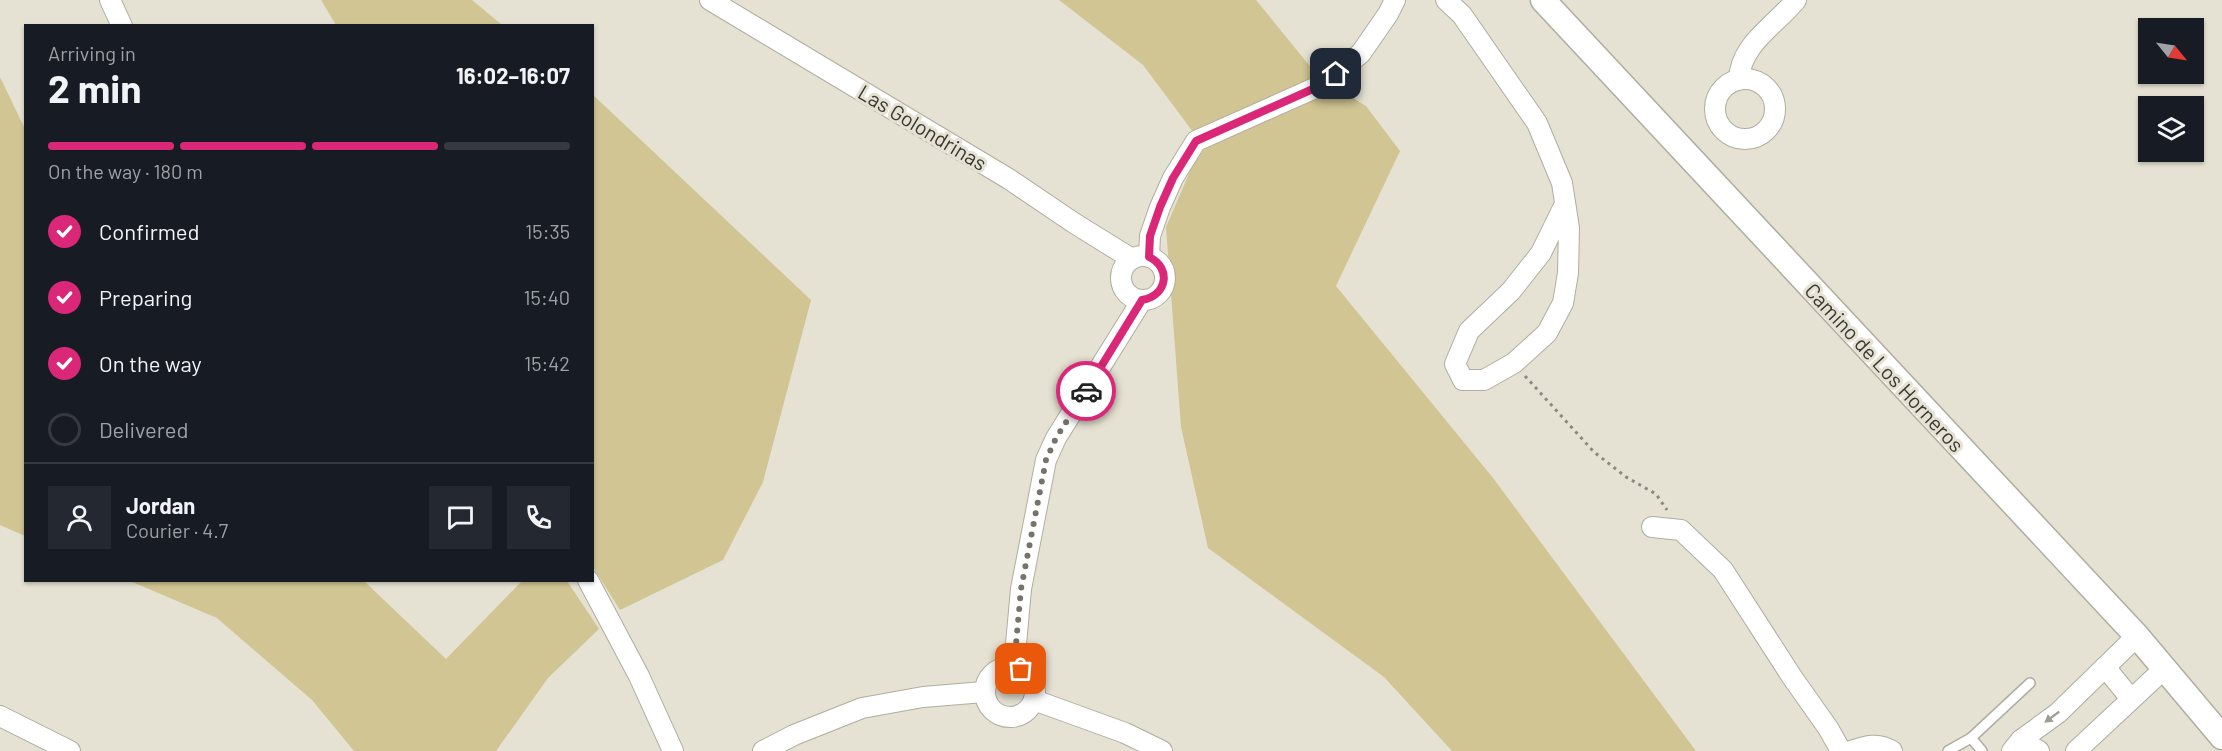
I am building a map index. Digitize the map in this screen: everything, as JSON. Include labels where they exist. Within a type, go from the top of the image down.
[{"type":"street","points":[[110,0],[121,24]]},
{"type":"street","name":"Las Golondrinas","points":[[710,0],[999,173],[1074,223],[1141,258]]},
{"type":"street","points":[[1141,258],[1160,265],[1165,278],[1160,291],[1149,299],[1142,300],[1129,295],[1122,283],[1123,269],[1141,258],[1173,178],[1196,141],[1324,84],[1361,53],[1395,0]]},
{"type":"street","points":[[1446,0],[1462,15],[1537,123],[1562,183],[1569,228],[1568,273],[1563,303],[1546,333],[1514,363],[1484,380],[1464,380],[1455,364],[1469,331],[1511,291],[1541,253],[1565,204]]},
{"type":"street","name":"Camino de Los Horneros","points":[[1543,0],[2137,636],[2222,737]]},
{"type":"street","points":[[1739,80],[1739,66],[1751,46],[1796,0]]},
{"type":"street","points":[[1014,666],[1021,589],[1046,460],[1056,438],[1142,300]]},
{"type":"street","points":[[1652,527],[1681,530],[1723,570],[1828,728],[1840,751]]},
{"type":"street","points":[[589,582],[639,676],[673,751]]},
{"type":"street","points":[[2016,745],[2058,713],[2137,636]]},
{"type":"street","points":[[1014,666],[1032,678],[1034,700],[1024,713],[1017,716],[1001,716],[989,706],[984,692],[986,683],[990,675],[997,670],[1014,666]]},
{"type":"street","points":[[2105,667],[2131,699]]},
{"type":"street","points":[[2076,751],[2165,668]]},
{"type":"street","points":[[763,751],[795,735],[862,708],[923,697],[984,692]]},
{"type":"street","points":[[1034,700],[1125,733],[1162,751]]},
{"type":"street","points":[[0,716],[70,751]]},
{"type":"street","points":[[1851,751],[1881,745],[1892,751]]},
{"type":"street","points":[[2016,745],[2039,751]]},
{"type":"lane","points":[[1948,751],[1971,738],[2030,683]]},
{"type":"lane","points":[[1971,738],[1982,751]]},
{"type":"path","points":[[1514,363],[1594,452],[1626,477],[1656,494],[1681,530]]},
{"type":"shaded area","points":[[321,0],[472,0],[501,24],[335,24]]},
{"type":"shaded area","points":[[1059,0],[1256,0],[1318,76],[1366,106],[1400,151],[1336,286],[1493,478],[1696,751],[1452,751],[1384,677],[1208,548],[1181,427],[1166,227],[1191,169],[1205,148],[1143,65]]},
{"type":"shaded area","points":[[0,77],[24,127],[24,536],[0,525]]},
{"type":"shaded area","points":[[594,96],[811,300],[763,482],[723,560],[620,610],[594,569]]},
{"type":"shaded area","points":[[132,582],[365,582],[446,659],[521,582],[568,582],[599,629],[548,678],[496,751],[354,751],[312,700],[217,618]]},
{"type":"way so far","points":[[1021,669],[1014,666],[1021,589],[1046,460],[1056,438],[1086,391]]},
{"type":"route","points":[[1086,391],[1142,300],[1155,296],[1163,285],[1165,278],[1163,271],[1160,265],[1149,257],[1150,236],[1173,178],[1196,141],[1324,84],[1336,74]]}]
